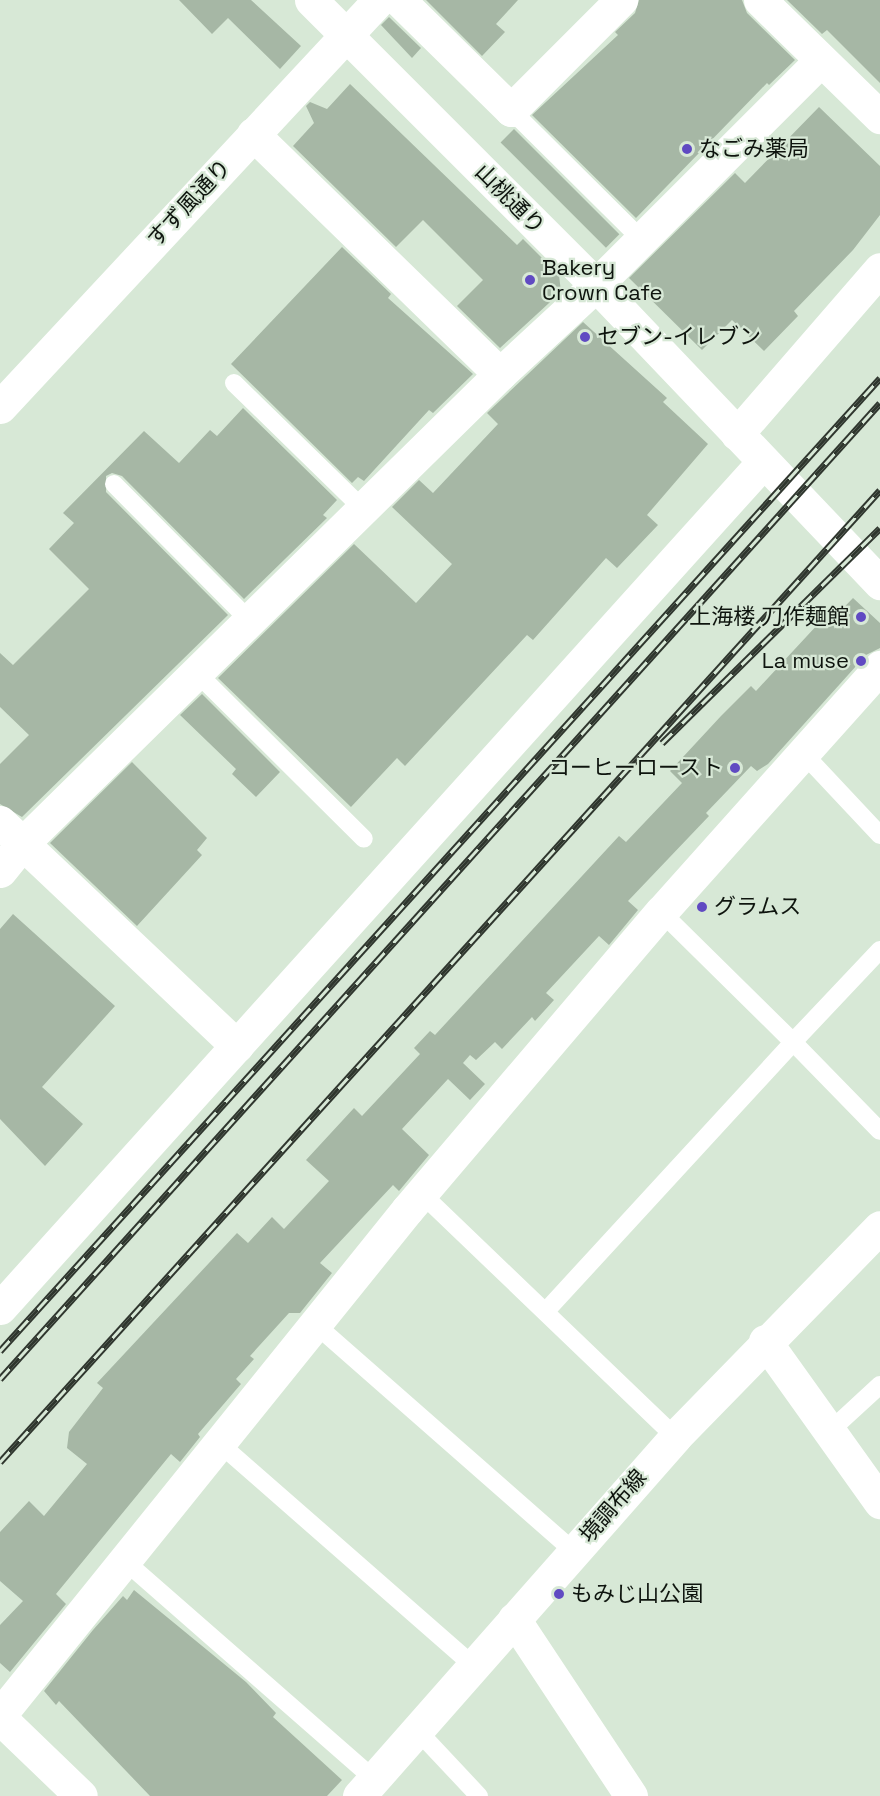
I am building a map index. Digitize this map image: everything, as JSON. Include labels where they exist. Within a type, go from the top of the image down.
[{"type":"street","name":"山桃通り","points":[[310,0],[596,285],[880,583]]},
{"type":"street","name":"すず風通り","points":[[0,407],[379,0]]},
{"type":"street","points":[[399,0],[511,111],[621,0]]},
{"type":"street","points":[[760,0],[880,117]]},
{"type":"street","points":[[0,871],[11,834],[197,674],[500,374],[596,285],[821,60]]},
{"type":"street","points":[[253,134],[500,374]]},
{"type":"street","points":[[737,434],[880,269]]},
{"type":"street","points":[[0,1308],[763,462]]},
{"type":"street","points":[[81,1796],[0,1716],[422,1194],[662,912],[880,667]]},
{"type":"street","points":[[11,834],[237,1046]]},
{"type":"street","name":"境調布線","points":[[366,1787],[675,1437],[765,1341],[880,1227]]},
{"type":"street","points":[[765,1341],[880,1502]]},
{"type":"street","points":[[514,1619],[631,1796]]},
{"type":"lane","points":[[511,111],[641,239]]},
{"type":"lane","points":[[234,383],[363,509]]},
{"type":"lane","points":[[114,484],[250,621]]},
{"type":"lane","points":[[197,674],[364,839]]},
{"type":"lane","points":[[802,752],[880,835]]},
{"type":"lane","points":[[662,912],[880,1131]]},
{"type":"lane","points":[[546,1311],[880,950]]},
{"type":"lane","points":[[422,1194],[675,1437]]},
{"type":"lane","points":[[315,1324],[573,1551]]},
{"type":"lane","points":[[830,1431],[880,1385]]},
{"type":"lane","points":[[219,1443],[472,1665]]},
{"type":"lane","points":[[126,1562],[366,1787]]},
{"type":"lane","points":[[416,1730],[479,1796]]},
{"type":"building","points":[[179,0],[251,0],[301,46],[280,69],[228,18],[212,34]]},
{"type":"building","points":[[426,0],[518,0],[496,24],[505,32],[482,56]]},
{"type":"building","points":[[639,0],[742,0],[747,13],[795,60],[769,85],[767,83],[636,218],[532,115],[618,35],[615,32],[635,13]]},
{"type":"building","points":[[787,0],[880,0],[880,83],[827,30],[822,34]]},
{"type":"building","points":[[389,17],[421,48],[412,58],[381,25]]},
{"type":"building","points":[[350,84],[517,245],[523,239],[559,275],[561,292],[500,348],[457,306],[483,280],[423,220],[396,247],[293,146],[314,123],[306,106],[310,102],[327,109]]},
{"type":"building","points":[[819,107],[880,166],[880,215],[853,250],[794,311],[798,316],[764,351],[732,320],[702,350],[629,278],[735,173],[745,183]]},
{"type":"building","points":[[514,129],[619,234],[606,248],[501,142]]},
{"type":"building","points":[[342,247],[391,294],[388,298],[473,374],[433,413],[429,410],[364,481],[358,477],[352,483],[231,364]]},
{"type":"building","points":[[583,322],[667,398],[663,402],[708,444],[647,515],[658,525],[617,568],[606,558],[533,640],[527,635],[405,766],[397,758],[351,807],[218,678],[354,544],[416,603],[452,564],[392,507],[419,480],[433,493],[498,424],[487,413]]},
{"type":"building","points":[[243,408],[337,500],[323,515],[327,518],[244,599],[122,476],[112,473],[106,476],[106,492],[228,615],[22,817],[0,804],[0,764],[29,735],[0,707],[0,653],[13,665],[89,589],[49,549],[74,523],[63,513],[144,431],[179,463],[210,430],[217,436]]},
{"type":"building","points":[[853,598],[880,623],[880,648],[866,655],[768,764],[757,771],[751,766],[706,813],[709,816],[628,901],[638,910],[609,945],[599,936],[546,993],[554,1000],[535,1021],[532,1017],[502,1049],[495,1042],[476,1060],[470,1055],[463,1063],[485,1084],[470,1100],[448,1079],[402,1129],[429,1155],[399,1191],[393,1185],[320,1263],[332,1273],[300,1313],[289,1313],[250,1356],[254,1359],[236,1379],[241,1384],[198,1434],[200,1437],[180,1462],[171,1454],[56,1594],[66,1604],[10,1672],[0,1663],[0,1625],[23,1601],[0,1581],[0,1532],[29,1501],[44,1516],[87,1464],[67,1448],[69,1432],[103,1388],[97,1383],[237,1233],[248,1243],[272,1217],[284,1229],[329,1181],[306,1160],[354,1108],[362,1116],[420,1054],[414,1048],[430,1031],[435,1035],[619,836],[626,842],[682,783],[670,771],[721,716],[751,686],[756,691],[819,623],[824,628]]},
{"type":"building","points":[[202,694],[280,772],[256,797],[232,774],[236,769],[180,715]]},
{"type":"building","points":[[132,762],[207,838],[197,850],[202,855],[137,926],[50,843]]},
{"type":"building","points":[[13,914],[115,1006],[42,1087],[83,1124],[45,1166],[0,1119],[0,929]]},
{"type":"building","points":[[134,1590],[246,1682],[276,1713],[273,1717],[342,1780],[327,1796],[150,1796],[59,1701],[56,1705],[44,1691],[123,1596],[127,1600]]},
{"type":"railway","points":[[0,1351],[880,378]]},
{"type":"railway","points":[[0,1379],[880,403]]},
{"type":"railway","points":[[0,1462],[880,490]]},
{"type":"railway","points":[[662,743],[880,528]]},
{"type":"place","name":"なごみ薬局","points":[[687,149]]},
{"type":"place","name":"Bakery Crown Cafe","points":[[530,280]]},
{"type":"place","name":"セブン-イレブン","points":[[585,337]]},
{"type":"place","name":"上海楼 刀作麺館","points":[[861,617]]},
{"type":"place","name":"La muse","points":[[861,661]]},
{"type":"place","name":"コーヒーロースト","points":[[735,768]]},
{"type":"place","name":"グラムス","points":[[702,907]]},
{"type":"place","name":"もみじ山公園","points":[[559,1594]]}]
